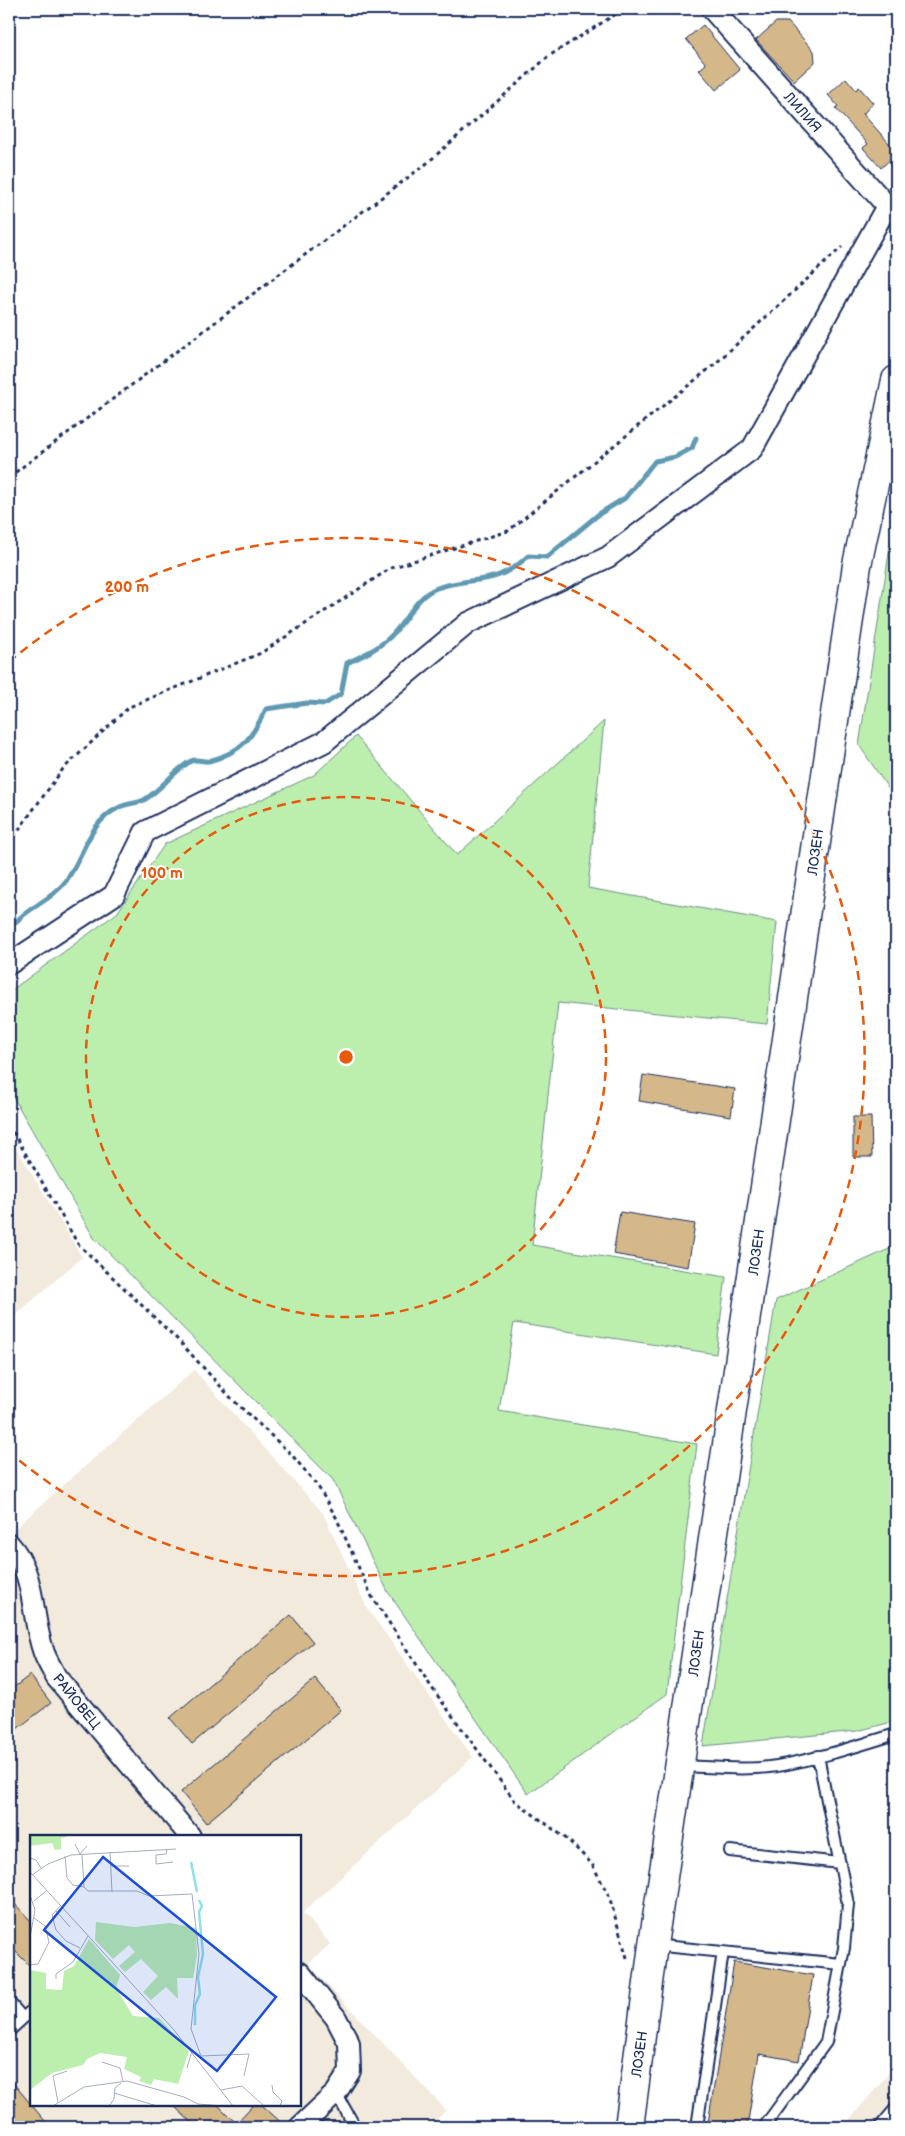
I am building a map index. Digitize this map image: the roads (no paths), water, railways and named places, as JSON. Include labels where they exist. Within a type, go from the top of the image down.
[{"type":"street","name":"ЛИЛИЯ","points":[[712,9],[891,209]]},
{"type":"street","points":[[9,964],[114,894],[145,832],[324,742],[468,623],[608,557],[752,449],[891,209]]},
{"type":"street","name":"ЛОЗЕН","points":[[629,2127],[653,1945],[857,565],[896,380]]},
{"type":"street","name":"РАЙОВЕЦ","points":[[9,1544],[18,1554],[30,1580],[44,1652],[56,1677],[189,1835]]},
{"type":"street","points":[[300,2127],[336,2093],[350,2071],[349,2042],[336,2018],[301,1974]]},
{"type":"lane","points":[[680,1766],[724,1768],[776,1766],[896,1734]]},
{"type":"lane","points":[[764,2127],[826,2042],[841,1964],[848,1904],[818,1756]]},
{"type":"lane","points":[[730,1851],[840,1863]]},
{"type":"lane","points":[[653,1945],[841,1964]]},
{"type":"lane","points":[[697,2127],[723,1952]]},
{"type":"lane","points":[[9,2002],[23,2018]]},
{"type":"lane","points":[[9,2031],[30,2012]]},
{"type":"lane","points":[[336,2093],[355,2127]]},
{"type":"lane","points":[[880,2127],[896,2108]]},
{"type":"waterway","points":[[9,930],[22,916],[52,895],[66,881],[93,831],[108,814],[121,806],[144,800],[191,761],[209,761],[238,748],[251,736],[266,709],[307,703],[325,704],[341,694],[347,663],[364,655],[389,638],[417,603],[429,592],[450,584],[494,577],[505,573],[528,556],[547,557],[599,514],[625,498],[655,461],[675,457],[692,448],[696,438]]}]
